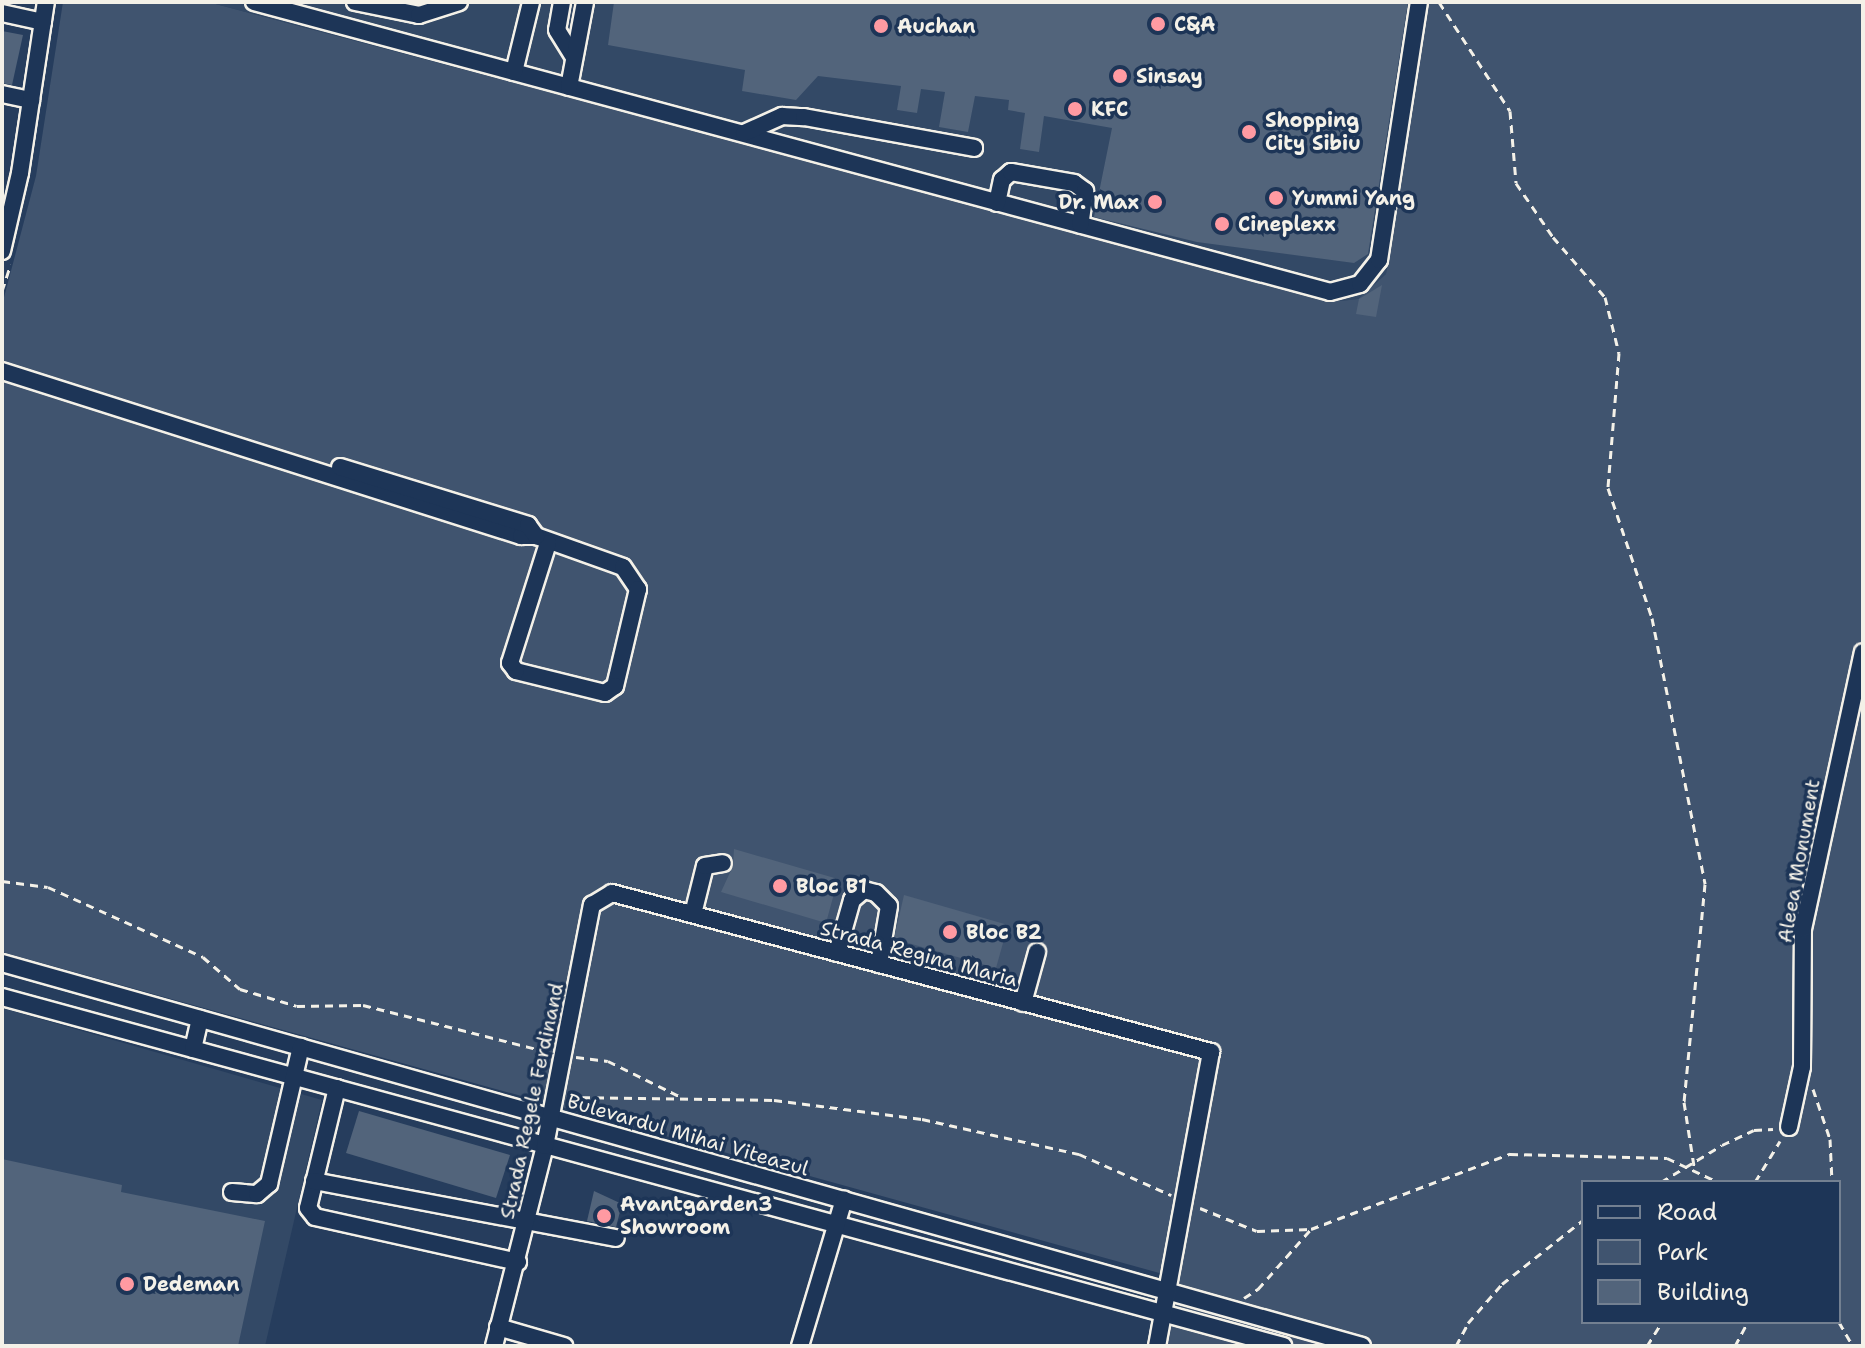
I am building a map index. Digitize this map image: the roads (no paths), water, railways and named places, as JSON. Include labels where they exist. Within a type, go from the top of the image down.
[{"type":"street","points":[[2,249],[20,173],[46,2]]},
{"type":"street","points":[[254,2],[1330,292],[1360,284],[1379,260],[1419,2]]},
{"type":"street","points":[[355,2],[419,15],[459,2]]},
{"type":"street","points":[[514,72],[531,2]]},
{"type":"street","points":[[562,2],[557,30],[574,57]]},
{"type":"street","points":[[569,87],[585,2]]},
{"type":"street","points":[[2,13],[43,22]]},
{"type":"street","points":[[2,94],[31,100]]},
{"type":"street","points":[[744,133],[782,116],[804,117],[974,148]]},
{"type":"street","points":[[2,168],[20,173]]},
{"type":"street","points":[[997,203],[1002,180],[1011,172],[1074,183],[1085,191],[1080,225]]},
{"type":"street","points":[[2,364],[528,525],[542,540]]},
{"type":"street","points":[[2,371],[521,536],[542,540],[623,567],[635,578],[638,589],[615,686],[605,693],[516,671],[510,663],[542,540]]},
{"type":"street","name":"Aleea Monument","points":[[1789,1127],[1802,1067],[1803,929],[1863,652]]},
{"type":"street","points":[[693,914],[705,866],[723,863]]},
{"type":"street","points":[[837,953],[852,900],[864,890],[876,893],[889,906],[879,964]]},
{"type":"street","name":"Strada Regina Maria","points":[[612,893],[1214,1056],[1167,1290]]},
{"type":"street","name":"Strada Regele Ferdinand","points":[[494,1346],[518,1262],[545,1146],[592,905],[612,893]]},
{"type":"street","points":[[1023,1003],[1037,952]]},
{"type":"street","name":"Bulevardul Mihai Viteazul","points":[[2,963],[1362,1346]]},
{"type":"street","points":[[2,997],[1283,1346]]},
{"type":"street","points":[[193,1049],[200,1019]]},
{"type":"street","points":[[232,1192],[257,1194],[269,1184],[301,1047]]},
{"type":"street","points":[[337,1088],[308,1208],[315,1217],[518,1262]]},
{"type":"street","points":[[314,1181],[616,1238]]},
{"type":"street","points":[[800,1346],[844,1199]]},
{"type":"street","points":[[1157,1346],[1166,1312],[1167,1290]]},
{"type":"street","points":[[498,1327],[564,1346]]},
{"type":"place","name":"C&A","points":[[1158,24]]},
{"type":"place","name":"Auchan","points":[[881,26]]},
{"type":"place","name":"Sinsay","points":[[1120,76]]},
{"type":"place","name":"KFC","points":[[1075,109]]},
{"type":"place","name":"Shopping City Sibiu","points":[[1249,132]]},
{"type":"place","name":"Yummi Yang","points":[[1276,198]]},
{"type":"place","name":"Dr. Max","points":[[1155,202]]},
{"type":"place","name":"Cineplexx","points":[[1222,224]]},
{"type":"place","name":"Bloc B1","points":[[780,886]]},
{"type":"place","name":"Bloc B2","points":[[950,932]]},
{"type":"place","name":"Avantgarden3 Showroom","points":[[604,1216]]},
{"type":"place","name":"Dedeman","points":[[127,1284]]}]
